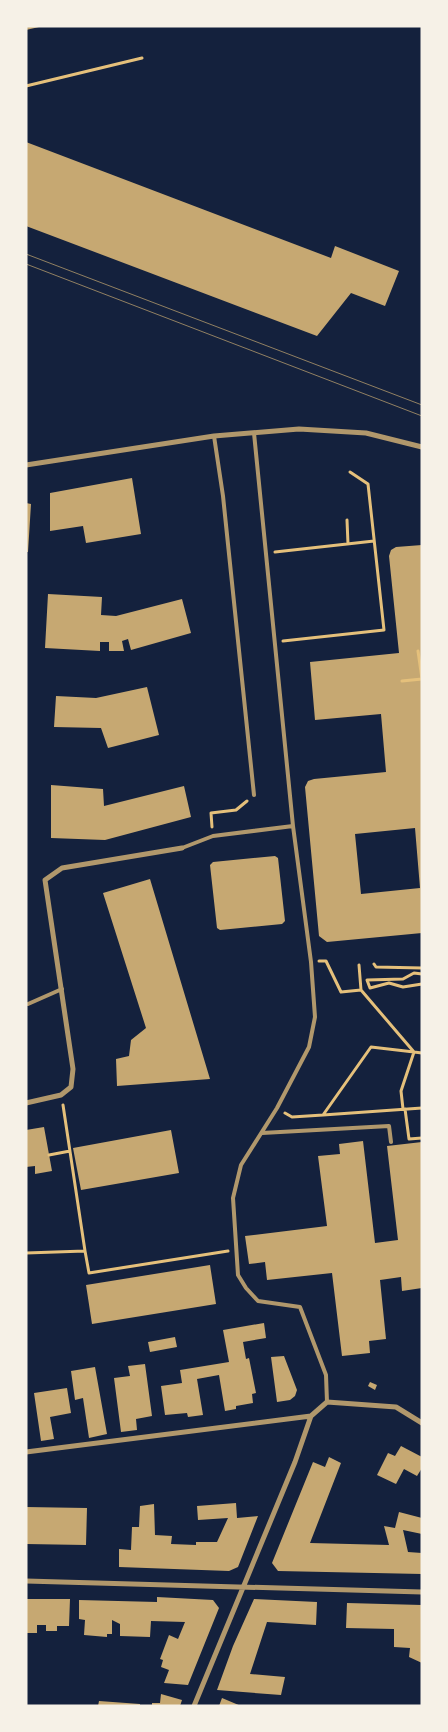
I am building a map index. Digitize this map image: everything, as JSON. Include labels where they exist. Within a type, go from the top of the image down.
[{"type":"street","points":[[26,465],[214,436],[299,429],[362,433],[422,447]]},
{"type":"street","points":[[26,1103],[61,1095],[71,1086],[73,1069],[46,880],[62,868],[182,848]]},
{"type":"street","points":[[194,1706],[296,1462],[311,1416],[327,1402],[396,1407],[422,1423]]},
{"type":"street","points":[[26,1452],[311,1416]]},
{"type":"street","points":[[26,1581],[422,1592]]},
{"type":"lane","points":[[254,433],[293,826],[311,962],[315,1017],[309,1047],[277,1108],[241,1164],[233,1198],[238,1275],[246,1288],[258,1301],[300,1307],[326,1376],[327,1402]]},
{"type":"lane","points":[[214,436],[223,496],[254,795]]},
{"type":"lane","points":[[182,848],[212,836],[293,826]]},
{"type":"lane","points":[[28,1004],[62,989]]},
{"type":"lane","points":[[262,1133],[389,1126],[391,1142]]},
{"type":"path","points":[[26,86],[142,58]]},
{"type":"path","points":[[275,642],[384,630],[368,484],[350,472]]},
{"type":"path","points":[[346,520],[348,544]]},
{"type":"path","points":[[266,553],[374,541]]},
{"type":"path","points":[[402,682],[422,679],[418,651]]},
{"type":"path","points":[[211,813],[236,810]]},
{"type":"path","points":[[311,962],[326,961],[340,992],[361,990]]},
{"type":"path","points":[[374,964],[376,967],[422,968]]},
{"type":"path","points":[[359,965],[361,990],[414,1052]]},
{"type":"path","points":[[422,974],[414,974],[403,979],[367,980],[370,988],[389,983],[403,987],[422,984]]},
{"type":"path","points":[[323,1115],[371,1047],[422,1053]]},
{"type":"path","points":[[414,1052],[401,1091],[409,1139],[422,1138]]},
{"type":"path","points":[[61,1095],[89,1273],[237,1250]]},
{"type":"path","points":[[277,1108],[292,1117],[422,1108]]},
{"type":"path","points":[[49,1154],[70,1150]]},
{"type":"path","points":[[26,1253],[85,1251]]},
{"type":"building","points":[[26,26],[39,26],[39,27],[26,30]]},
{"type":"building","points":[[26,142],[331,258],[335,246],[399,271],[385,306],[351,293],[317,336],[26,226]]},
{"type":"building","points":[[132,478],[141,534],[86,543],[83,526],[50,531],[50,493]]},
{"type":"building","points":[[26,503],[31,504],[28,552],[26,552]]},
{"type":"building","points":[[422,545],[422,933],[327,942],[319,936],[305,787],[308,781],[314,779],[386,772],[381,714],[315,720],[310,662],[399,653],[389,556],[391,550],[396,547]],"holes":[[[415,828],[420,888],[361,894],[355,834]]]},
{"type":"building","points":[[48,594],[102,597],[101,615],[116,616],[182,599],[191,633],[131,650],[128,639],[122,641],[124,651],[109,651],[109,642],[100,642],[100,651],[45,648]]},
{"type":"building","points":[[147,687],[159,735],[108,748],[101,728],[54,727],[56,696],[96,698]]},
{"type":"building","points":[[51,785],[103,789],[104,806],[184,786],[191,817],[105,840],[51,838]]},
{"type":"building","points":[[275,856],[278,858],[285,921],[282,924],[220,930],[217,928],[210,865],[213,862]]},
{"type":"building","points":[[150,879],[210,1079],[117,1086],[116,1059],[129,1056],[131,1040],[146,1028],[103,893]]},
{"type":"building","points":[[44,1127],[52,1171],[35,1174],[35,1166],[26,1167],[26,1130]]},
{"type":"building","points":[[171,1130],[179,1173],[81,1190],[73,1148]]},
{"type":"building","points":[[363,1141],[375,1243],[398,1240],[387,1146],[422,1142],[422,1288],[402,1291],[401,1277],[380,1280],[386,1339],[369,1341],[370,1353],[342,1356],[332,1273],[267,1280],[265,1262],[249,1264],[245,1236],[327,1226],[318,1156],[340,1154],[339,1144]]},
{"type":"building","points":[[210,1265],[216,1304],[92,1324],[86,1285]]},
{"type":"building","points":[[264,1323],[266,1338],[243,1342],[246,1359],[249,1358],[256,1393],[252,1394],[253,1403],[236,1406],[236,1409],[225,1411],[219,1375],[197,1379],[203,1415],[188,1417],[187,1413],[165,1415],[161,1386],[182,1383],[180,1370],[229,1362],[223,1330]]},
{"type":"building","points":[[175,1337],[177,1347],[150,1352],[148,1342]]},
{"type":"building","points":[[284,1356],[297,1390],[295,1396],[290,1400],[277,1402],[271,1357]]},
{"type":"building","points":[[145,1364],[152,1416],[136,1419],[137,1430],[121,1432],[114,1378],[130,1376],[128,1366]]},
{"type":"building","points":[[95,1367],[107,1434],[89,1438],[83,1398],[75,1400],[71,1371]]},
{"type":"building","points":[[370,1382],[377,1385],[375,1390],[368,1386]]},
{"type":"building","points":[[67,1388],[71,1413],[50,1417],[54,1439],[41,1441],[34,1393]]},
{"type":"building","points":[[401,1446],[422,1457],[422,1468],[417,1476],[404,1469],[396,1484],[377,1475],[388,1453],[395,1456]]},
{"type":"building","points":[[329,1457],[341,1463],[310,1543],[389,1545],[384,1526],[395,1528],[399,1512],[422,1518],[422,1534],[403,1530],[408,1552],[422,1553],[422,1574],[278,1571],[272,1563],[313,1462],[325,1467]]},
{"type":"building","points":[[236,1503],[237,1518],[258,1516],[238,1567],[229,1571],[119,1567],[119,1549],[131,1550],[132,1527],[139,1527],[140,1506],[154,1504],[155,1535],[172,1536],[171,1544],[196,1545],[196,1542],[217,1542],[228,1518],[198,1520],[197,1506]]},
{"type":"building","points":[[26,1507],[87,1508],[86,1545],[26,1544]]},
{"type":"building","points":[[157,1597],[213,1600],[219,1608],[188,1685],[164,1683],[169,1670],[161,1667],[163,1660],[160,1659],[169,1635],[178,1639],[185,1622],[151,1621],[150,1637],[120,1636],[120,1624],[112,1620],[112,1634],[107,1634],[107,1637],[84,1635],[85,1620],[79,1619],[79,1600],[157,1602]]},
{"type":"building","points":[[26,1599],[70,1599],[69,1626],[57,1626],[57,1631],[46,1631],[46,1625],[37,1625],[37,1633],[26,1633]]},
{"type":"building","points":[[254,1599],[317,1602],[316,1625],[267,1622],[250,1674],[285,1677],[281,1695],[217,1690],[233,1646]]},
{"type":"building","points":[[347,1603],[422,1605],[422,1663],[409,1657],[410,1648],[394,1647],[394,1629],[346,1628]]},
{"type":"building","points":[[161,1694],[182,1700],[180,1706],[152,1706],[152,1703],[160,1703]]},
{"type":"building","points":[[222,1698],[241,1706],[219,1706]]},
{"type":"building","points":[[99,1701],[140,1704],[140,1706],[98,1706]]},
{"type":"tram line","points":[[26,254],[422,405]]},
{"type":"tram line","points":[[26,264],[422,416]]}]
